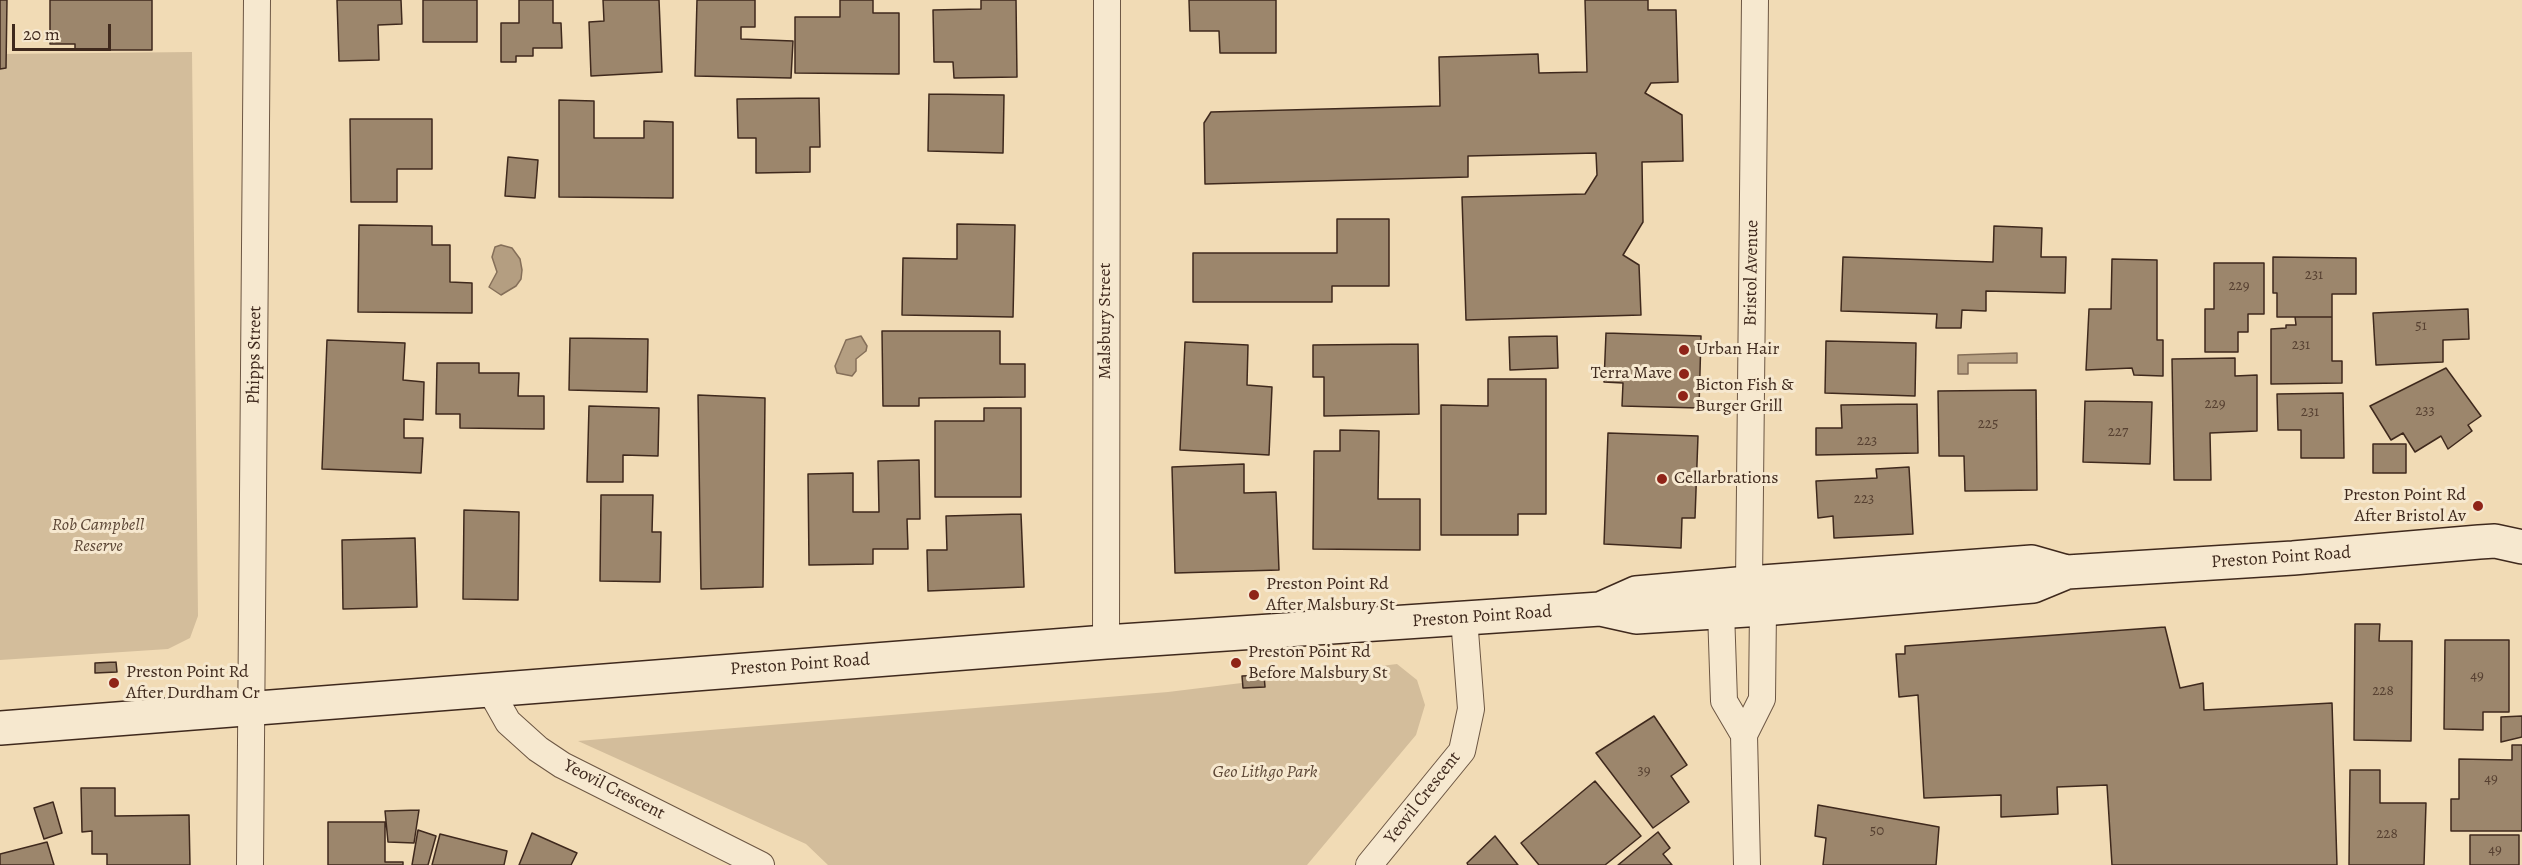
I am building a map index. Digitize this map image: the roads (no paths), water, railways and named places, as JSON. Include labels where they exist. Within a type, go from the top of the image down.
[{"type":"main road","name":"Preston Point Road","points":[[1600,609],[1636,593],[1756,596],[2033,586],[2067,572],[2293,558],[2513,539]]},
{"type":"main road","name":"Preston Point Road","points":[[0,728],[1106,642],[1600,609],[1636,617],[1721,611],[1756,596]]},
{"type":"street","name":"Phipps Street","points":[[250,865],[257,0]]},
{"type":"street","name":"Malsbury Street","points":[[1106,642],[1107,0]]},
{"type":"street","name":"Bristol Avenue","points":[[1747,865],[1744,735],[1762,699],[1756,596],[1749,545],[1755,0]]},
{"type":"street","name":"Bristol Avenue","points":[[1721,611],[1724,701],[1744,735]]},
{"type":"street","name":"Yeovil Crescent","points":[[1369,865],[1462,751],[1471,709],[1464,618]]},
{"type":"street","name":"Yeovil Crescent","points":[[490,690],[508,722],[537,749],[562,765],[760,865]]},
{"type":"place","name":"Urban Hair","points":[[1684,350]]},
{"type":"place","name":"Terra Mave","points":[[1684,374]]},
{"type":"place","name":"Bicton Fish & Burger Grill","points":[[1683,396]]},
{"type":"place","name":"Cellarbrations","points":[[1662,479]]},
{"type":"place","name":"Preston Point Rd After Bristol Av","points":[[2478,506]]},
{"type":"place","name":"Preston Point Rd After Malsbury St","points":[[1254,595]]},
{"type":"place","name":"Preston Point Rd Before Malsbury St","points":[[1236,663]]},
{"type":"place","name":"Preston Point Rd After Durdham Cr","points":[[114,683]]},
{"type":"park label","name":"Rob Campbell Reserve","points":[[98,536]]},
{"type":"park label","name":"Geo Lithgo Park","points":[[1265,773]]}]
